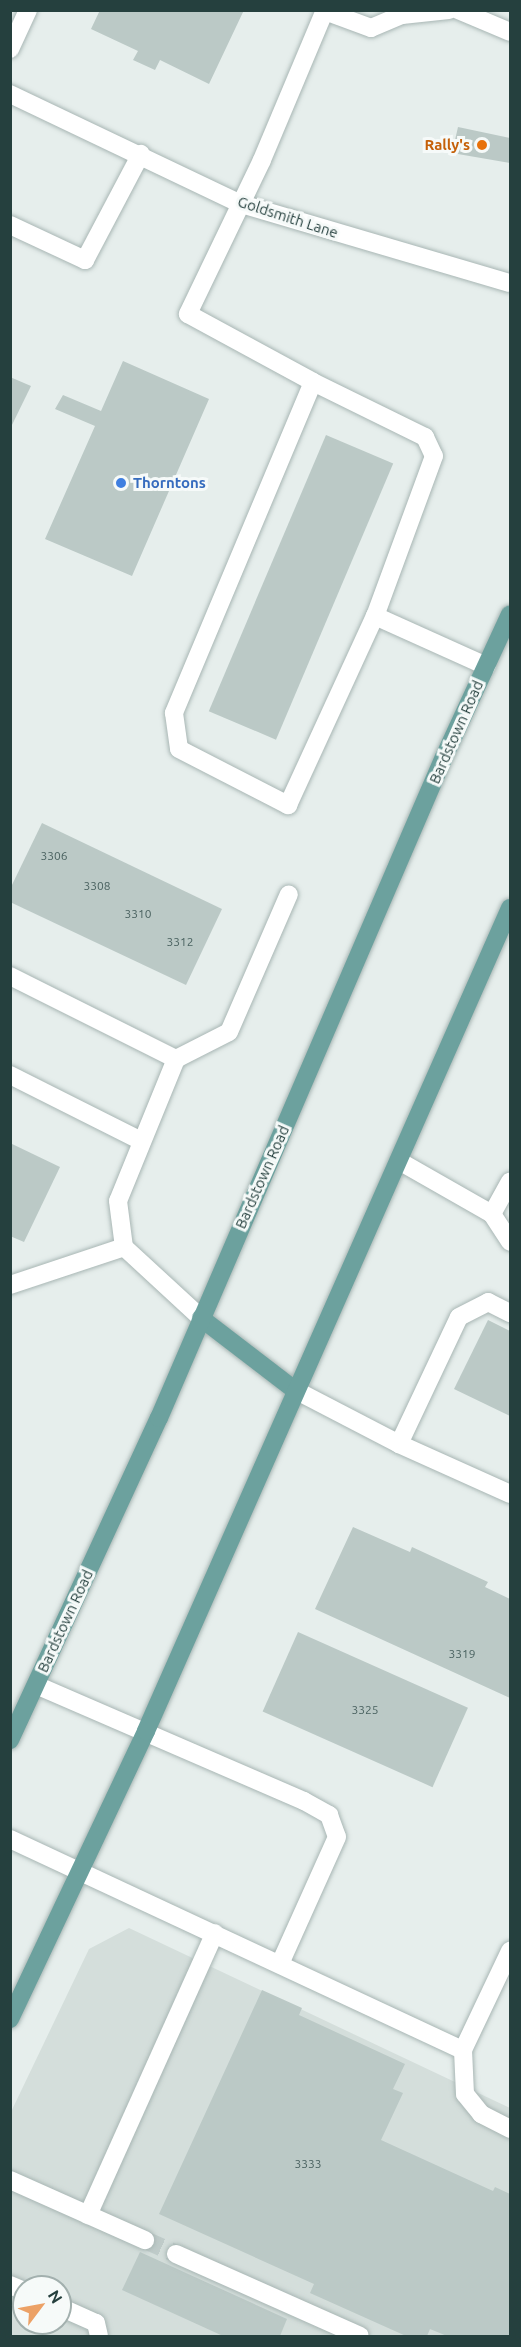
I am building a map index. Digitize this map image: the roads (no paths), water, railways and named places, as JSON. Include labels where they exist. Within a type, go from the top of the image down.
[{"type":"main road","name":"Bardstown Road","points":[[10,1740],[201,1318],[510,614]]},
{"type":"main road","points":[[10,2019],[79,1867],[146,1731],[510,908]]},
{"type":"main road","points":[[201,1318],[295,1390]]},
{"type":"street","points":[[10,49],[28,10]]},
{"type":"street","points":[[312,382],[174,713],[179,749],[288,805],[375,616],[434,456],[425,437],[312,382],[188,314],[241,204],[325,11],[371,28],[402,15],[449,10]]},
{"type":"street","points":[[458,10],[510,32]]},
{"type":"street","name":"Goldsmith Lane","points":[[10,94],[141,154],[241,204],[510,283]]},
{"type":"street","points":[[10,225],[85,260],[141,154]]},
{"type":"street","points":[[375,616],[486,666]]},
{"type":"street","points":[[201,1318],[124,1247],[118,1201],[176,1059],[229,1032],[290,894]]},
{"type":"street","points":[[10,976],[176,1059]]},
{"type":"street","points":[[10,1075],[141,1141]]},
{"type":"street","points":[[399,1161],[492,1214],[510,1242]]},
{"type":"street","points":[[492,1214],[510,1182]]},
{"type":"street","points":[[10,1285],[124,1247]]},
{"type":"street","points":[[399,1444],[459,1317],[488,1302],[510,1313]]},
{"type":"street","points":[[295,1390],[399,1444],[510,1494]]},
{"type":"street","points":[[36,1685],[146,1731],[329,1815],[337,1837],[280,1964]]},
{"type":"street","points":[[10,1839],[79,1867],[463,2050]]},
{"type":"street","points":[[88,2215],[215,1933]]},
{"type":"street","points":[[510,1951],[463,2050],[465,2094],[481,2114],[510,2129]]},
{"type":"street","points":[[10,2181],[145,2240]]},
{"type":"street","points":[[176,2254],[360,2337]]},
{"type":"street","points":[[72,2312],[96,2323],[99,2337]]},
{"type":"tunnel","points":[[145,2240],[176,2254]]},
{"type":"place","name":"Rally's","points":[[482,145]]},
{"type":"place","name":"Thorntons","points":[[121,483]]}]
